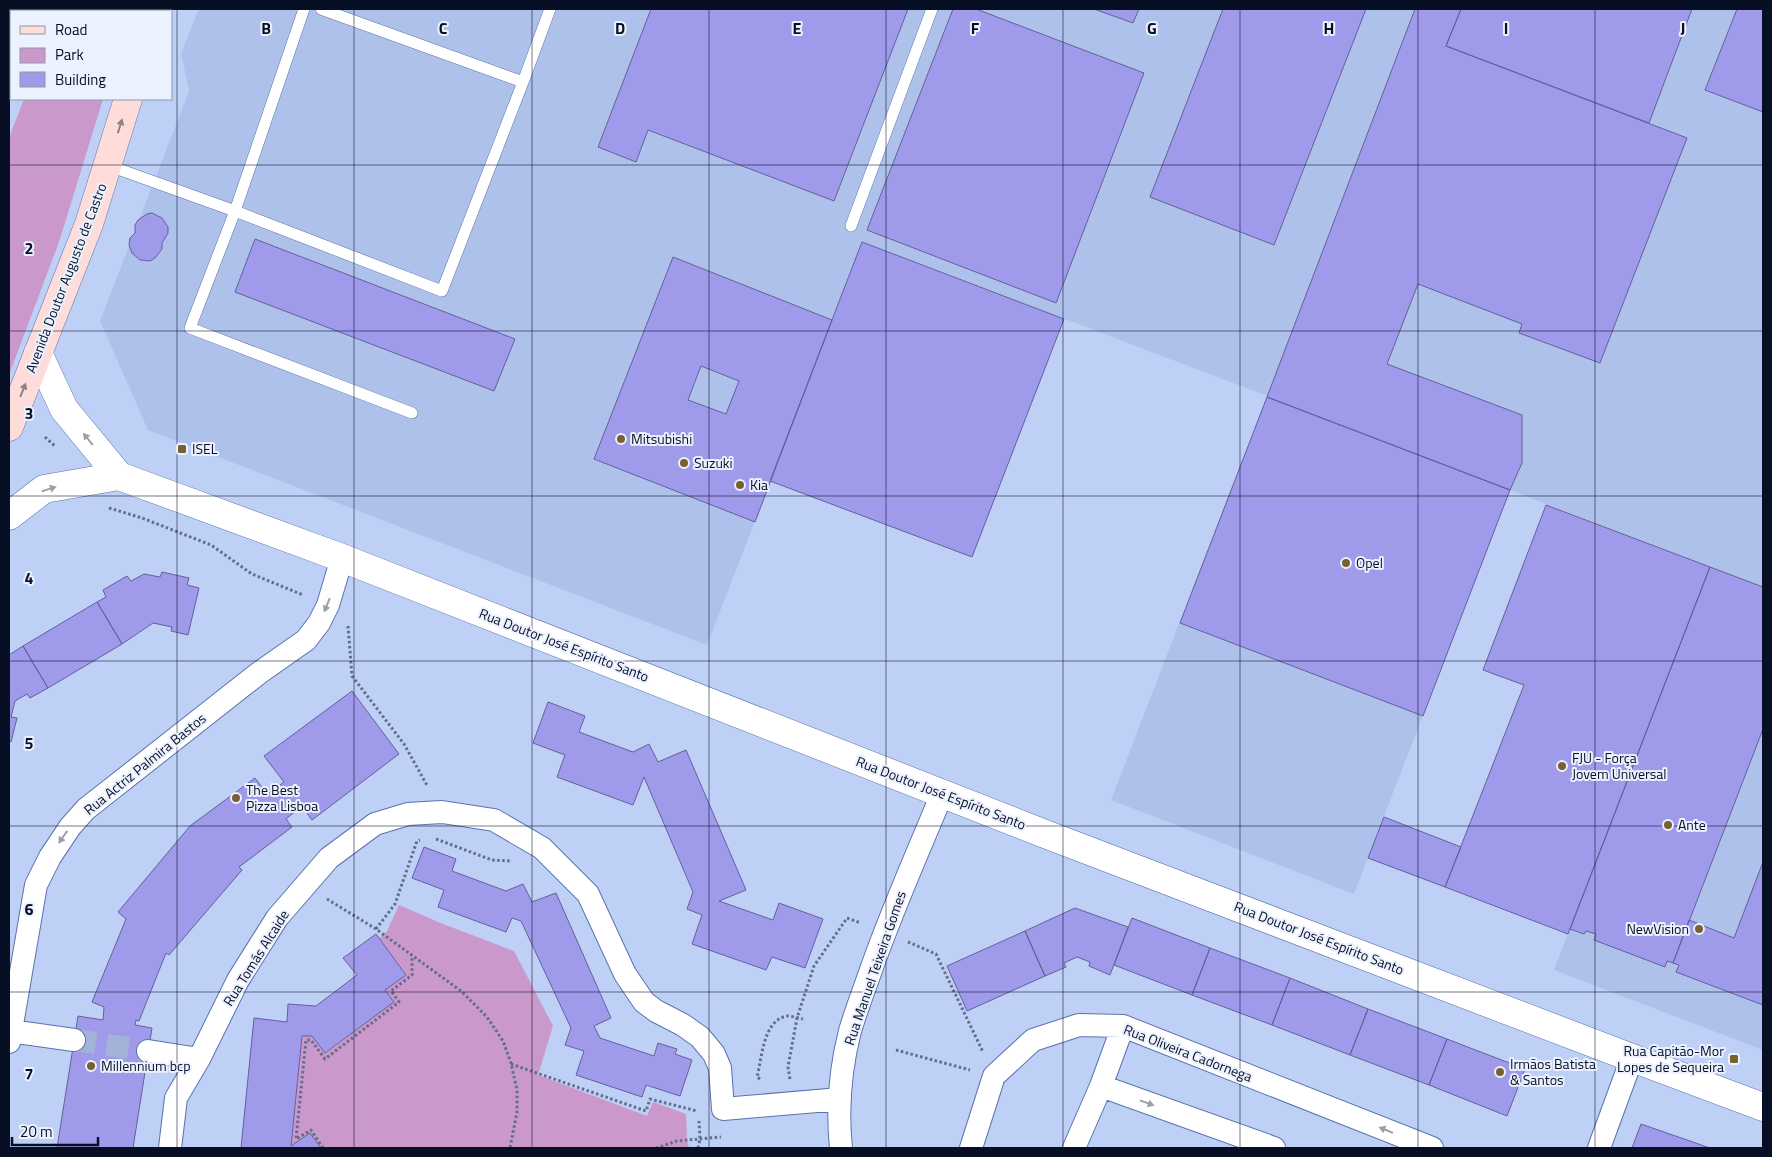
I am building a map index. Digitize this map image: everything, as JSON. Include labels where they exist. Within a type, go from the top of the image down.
[{"type":"main road","name":"Avenida Doutor Augusto de Castro","points":[[9,427],[89,224],[128,100]]},
{"type":"street","points":[[9,516],[44,489],[119,476],[64,409],[38,353]]},
{"type":"street","name":"Rua Doutor José Espírito Santo","points":[[119,476],[342,558],[942,794],[1763,1107]]},
{"type":"street","name":"Rua Actriz Palmira Bastos","points":[[9,1036],[36,885],[50,857],[70,827],[86,809],[259,673],[306,640],[319,624],[328,605],[342,558]]},
{"type":"street","name":"Rua Manuel Teixeira Gomes","points":[[841,1148],[839,1128],[842,1070],[850,1030],[885,932],[942,794]]},
{"type":"street","name":"Rua Tomás Alcaide","points":[[170,1148],[176,1098],[199,1059],[238,980],[277,918],[329,858],[375,824],[408,814],[442,812],[494,820],[542,848],[588,894],[625,974],[644,1002],[700,1036],[714,1054],[720,1068],[723,1109],[840,1099]]},
{"type":"street","name":"Rua Oliveira Cadornega","points":[[971,1148],[994,1076],[1033,1040],[1079,1024],[1123,1026],[1432,1148]]},
{"type":"street","points":[[1074,1148],[1101,1086],[1123,1026]]},
{"type":"street","points":[[9,1036],[74,1040]]},
{"type":"street","points":[[148,1051],[199,1059]]},
{"type":"street","points":[[1598,1148],[1632,1058]]},
{"type":"street","points":[[1101,1086],[1274,1148]]},
{"type":"lane","points":[[304,9],[235,211],[190,328],[412,413]]},
{"type":"lane","points":[[320,9],[522,82]]},
{"type":"lane","points":[[108,165],[235,211],[442,291],[550,9]]},
{"type":"lane","points":[[851,226],[932,9]]},
{"type":"path","points":[[40,436],[45,437],[50,430]]},
{"type":"path","points":[[107,508],[142,518],[211,545],[252,574],[311,598]]},
{"type":"path","points":[[348,621],[352,676],[404,744],[442,812]]},
{"type":"path","points":[[376,929],[395,904],[417,841],[423,838]]},
{"type":"path","points":[[432,838],[492,860],[556,862]]},
{"type":"path","points":[[305,886],[376,929],[461,991],[487,1017],[503,1041],[511,1063],[517,1090],[517,1112],[510,1148]]},
{"type":"path","points":[[936,954],[994,1076]]},
{"type":"path","points":[[323,1148],[311,1130],[296,1139],[306,1040],[311,1040],[325,1059],[399,1002],[392,991],[412,975],[412,957]]},
{"type":"path","points":[[788,1067],[797,1018],[814,966]]},
{"type":"path","points":[[896,1050],[994,1076]]},
{"type":"path","points":[[511,1063],[646,1111],[650,1099],[699,1111],[700,1139],[698,1148]]},
{"type":"shaded area","points":[[199,9],[1763,9],[1763,1050],[1554,970],[1709,567],[1510,490],[1354,894],[1111,800],[1267,396],[863,242],[707,645],[148,430],[100,321],[189,91],[181,53]]},
{"type":"green space","points":[[68,9],[130,9],[130,10]]},
{"type":"green space","points":[[24,100],[103,100],[59,242],[9,375],[9,138]]},
{"type":"green space","points":[[399,905],[514,951],[553,1026],[538,1075],[647,1116],[653,1102],[686,1114],[689,1148],[321,1148],[310,1134],[291,1146],[302,1036],[312,1036],[326,1053],[393,1002],[385,990],[406,974],[379,938],[387,931]]},
{"type":"building","points":[[651,9],[908,9],[834,201],[648,130],[636,162],[598,147]]},
{"type":"building","points":[[953,9],[976,9],[1144,73],[1056,303],[867,230]]},
{"type":"building","points":[[1094,9],[1139,9],[1133,23]]},
{"type":"building","points":[[1223,9],[1366,9],[1274,245],[1150,197]]},
{"type":"building","points":[[1415,9],[1461,9],[1446,46],[1687,138],[1600,363],[1519,333],[1522,324],[1418,284],[1387,364],[1522,415],[1522,463],[1510,490],[1267,397]]},
{"type":"building","points":[[1461,9],[1692,9],[1649,123],[1446,46]]},
{"type":"building","points":[[1737,9],[1763,9],[1763,112],[1705,90]]},
{"type":"building","points":[[152,213],[162,218],[168,227],[168,233],[162,243],[162,249],[155,258],[150,261],[140,260],[132,253],[129,245],[130,238],[135,233],[135,225],[138,220]]},
{"type":"building","points":[[255,239],[515,339],[494,391],[235,292]]},
{"type":"building","points":[[862,242],[1064,319],[972,557],[770,481]]},
{"type":"building","points":[[673,257],[832,320],[755,522],[594,459]],"holes":[[[701,366],[739,381],[726,414],[688,400]]]},
{"type":"building","points":[[1267,397],[1510,490],[1423,716],[1180,623]]},
{"type":"building","name":"FJU - Força Jovem Universal","points":[[1546,505],[1710,567],[1568,934],[1445,887],[1524,685],[1483,670]]},
{"type":"building","name":"Ante","points":[[1710,567],[1763,587],[1763,729],[1673,963],[1667,961],[1665,967],[1594,940],[1596,934],[1586,931],[1584,934],[1570,929]]},
{"type":"building","points":[[162,572],[189,578],[187,585],[199,588],[188,635],[171,631],[172,627],[153,623],[122,644],[97,602],[106,597],[103,590],[127,576],[131,581],[144,574],[160,577]]},
{"type":"building","points":[[97,602],[122,644],[48,688],[23,646]]},
{"type":"building","points":[[23,646],[48,688],[30,698],[27,694],[15,701],[11,717],[17,718],[11,742],[9,741],[9,655]]},
{"type":"building","points":[[352,691],[399,754],[312,820],[302,806],[286,819],[292,827],[239,867],[242,870],[169,955],[166,953],[139,1021],[136,1020],[135,1025],[152,1028],[133,1148],[57,1148],[78,1016],[103,1020],[104,1007],[92,1002],[126,919],[118,912],[190,826],[255,778],[267,794],[284,782],[264,756]]},
{"type":"building","points":[[548,702],[585,716],[579,732],[633,752],[649,744],[658,762],[686,750],[746,890],[719,901],[773,920],[779,903],[823,919],[805,968],[772,957],[766,970],[692,944],[702,915],[687,909],[693,892],[644,777],[633,805],[557,777],[565,755],[533,743]]},
{"type":"building","points":[[1384,817],[1461,847],[1445,887],[1368,858]]},
{"type":"building","points":[[424,847],[456,859],[452,871],[506,891],[523,884],[532,902],[556,893],[611,1018],[594,1026],[600,1038],[654,1056],[658,1043],[677,1049],[675,1054],[692,1060],[680,1096],[646,1085],[642,1097],[576,1075],[584,1051],[565,1045],[571,1028],[521,921],[512,918],[506,932],[438,907],[444,890],[412,878]]},
{"type":"building","name":"NewVision","points":[[1763,862],[1763,1005],[1676,972],[1679,965],[1673,963],[1689,920],[1734,938]]},
{"type":"building","points":[[1075,908],[1128,927],[1110,975],[1089,966],[1090,962],[1077,957],[1064,963],[1066,967],[1045,976],[1025,931]]},
{"type":"building","points":[[1132,918],[1210,948],[1192,995],[1114,965]]},
{"type":"building","points":[[1025,931],[1045,976],[967,1011],[947,966]]},
{"type":"building","points":[[376,934],[406,975],[385,990],[394,1002],[325,1053],[312,1036],[302,1036],[291,1146],[310,1133],[321,1148],[241,1148],[254,1018],[287,1022],[288,1004],[316,1006],[357,975],[343,958]]},
{"type":"building","points":[[1210,948],[1290,978],[1272,1025],[1192,995]]},
{"type":"building","points":[[1290,978],[1368,1009],[1350,1055],[1272,1025]]},
{"type":"building","points":[[1368,1009],[1447,1039],[1429,1085],[1350,1055]]},
{"type":"building","points":[[1447,1039],[1525,1069],[1507,1116],[1429,1085]]},
{"type":"building","points":[[1641,1124],[1710,1148],[1632,1148]]},
{"type":"tunnel","points":[[74,1040],[148,1051]]},
{"type":"place","name":"Mitsubishi","points":[[621,439]]},
{"type":"place","name":"ISEL","points":[[182,449]]},
{"type":"place","name":"Suzuki","points":[[684,463]]},
{"type":"place","name":"Kia","points":[[740,485]]},
{"type":"place","name":"Opel","points":[[1346,563]]},
{"type":"place","name":"FJU - Força Jovem Universal","points":[[1562,766]]},
{"type":"place","name":"The Best Pizza Lisboa","points":[[236,798]]},
{"type":"place","name":"Ante","points":[[1668,825]]},
{"type":"place","name":"NewVision","points":[[1699,929]]},
{"type":"place","name":"Rua Capitão-Mor Lopes de Sequeira","points":[[1734,1059]]},
{"type":"place","name":"Millennium bcp","points":[[91,1066]]},
{"type":"place","name":"Irmãos Batista & Santos","points":[[1500,1072]]}]
